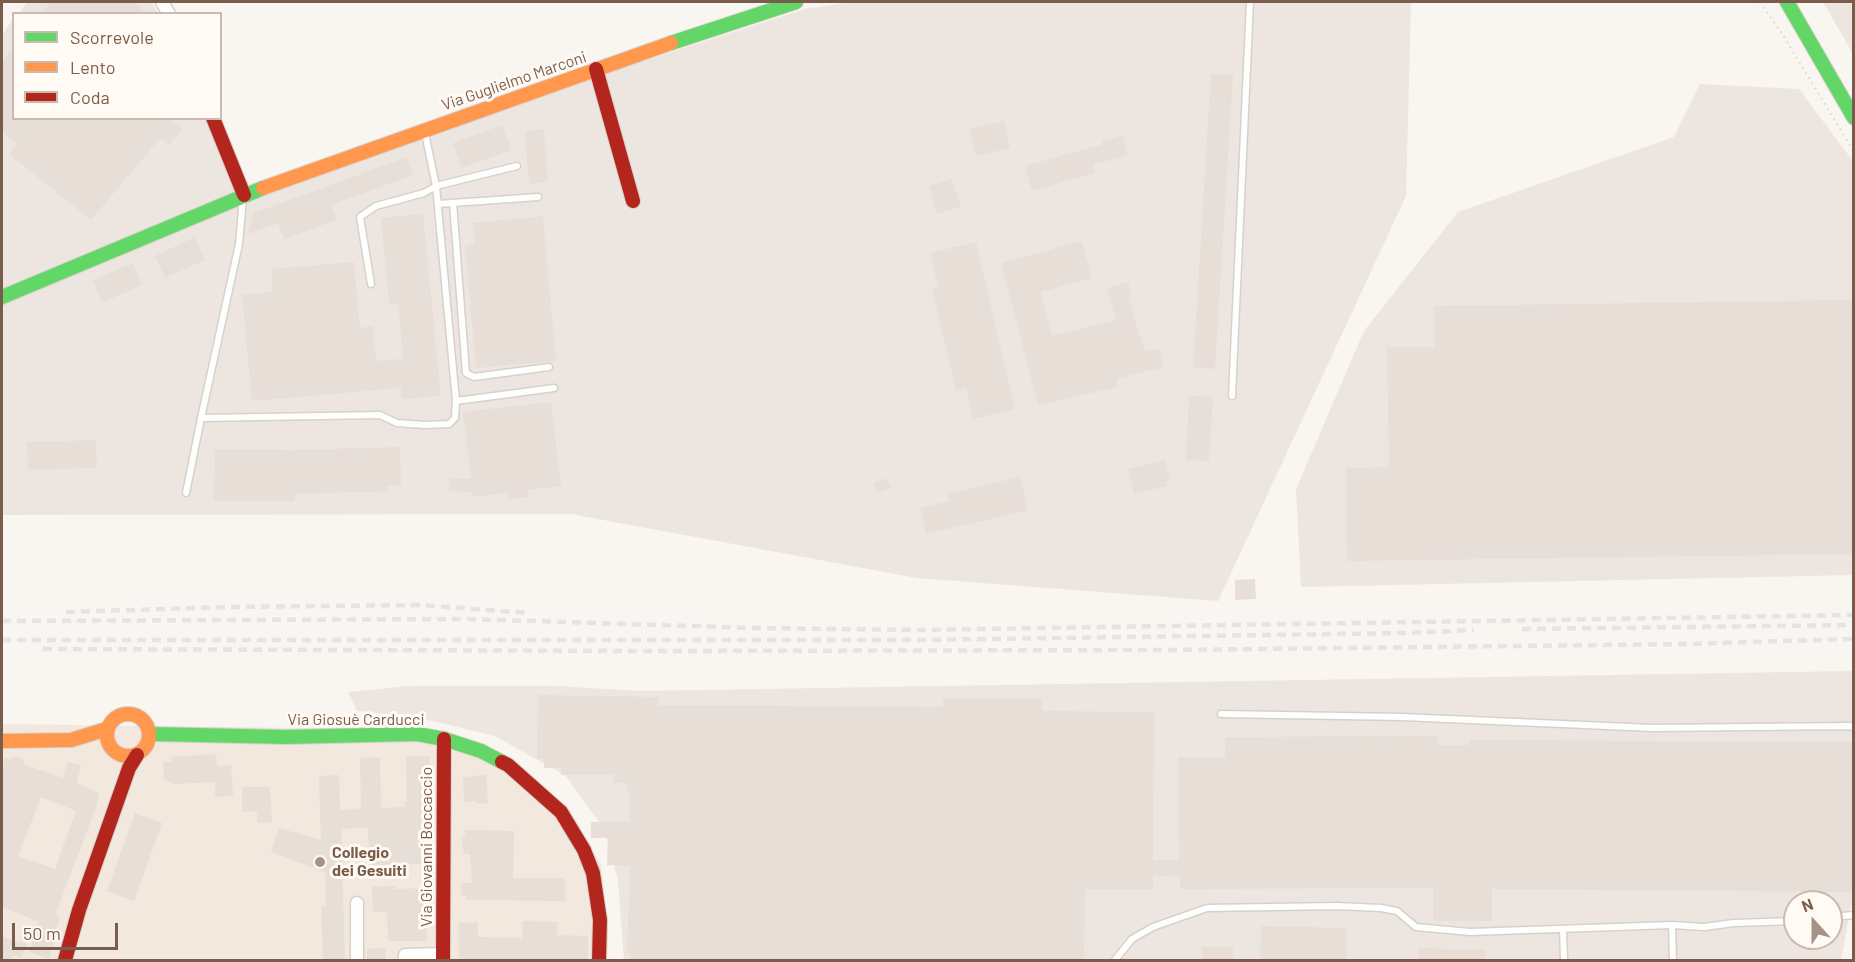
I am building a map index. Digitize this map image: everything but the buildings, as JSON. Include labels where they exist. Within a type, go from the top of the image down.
[{"type":"street","name":"Via Guglielmo Marconi","points":[[2,297],[244,195],[596,69],[796,2]]},
{"type":"street","points":[[1782,2],[1790,7],[1854,118]]},
{"type":"street","points":[[596,69],[633,201]]},
{"type":"street","points":[[214,120],[244,195]]},
{"type":"street","points":[[2,741],[71,740],[107,729],[115,718],[128,713],[141,718],[149,728],[147,747],[136,755],[129,768],[79,910],[65,960]]},
{"type":"street","points":[[107,729],[108,743],[112,749],[124,756],[136,755]]},
{"type":"street","name":"Via Giosuè Carducci","points":[[150,734],[286,737],[417,734],[444,739],[481,751],[508,765],[561,812],[584,849],[593,873],[600,920],[599,960]]},
{"type":"street","name":"Via Giovanni Boccaccio","points":[[405,960],[405,956],[443,957],[444,739]]},
{"type":"street","points":[[357,903],[357,960]]},
{"type":"lane","points":[[1232,396],[1250,2]]},
{"type":"lane","points":[[201,418],[380,415],[397,423],[424,425],[449,424],[455,418],[456,401],[438,204],[424,130]]},
{"type":"lane","points":[[371,284],[360,217],[376,206],[424,193],[436,186],[517,166]]},
{"type":"lane","points":[[186,493],[239,244],[244,195]]},
{"type":"lane","points":[[438,204],[538,197]]},
{"type":"lane","points":[[453,203],[466,373],[474,377],[549,367]]},
{"type":"lane","points":[[456,401],[554,388]]},
{"type":"lane","points":[[1221,714],[1402,717],[1653,728],[1854,727]]},
{"type":"lane","points":[[1115,960],[1132,939],[1153,927],[1207,908],[1337,906],[1381,908],[1397,911],[1416,927],[1470,932],[1672,925],[1704,927],[1734,923],[1783,921]]},
{"type":"lane","points":[[1672,925],[1673,960]]},
{"type":"lane","points":[[1563,929],[1564,960]]},
{"type":"path","points":[[1760,2],[1781,32],[1854,152]]},
{"type":"shaded area","points":[[27,2],[152,2],[157,12],[20,12]]},
{"type":"shaded area","points":[[853,2],[1411,2],[1406,196],[1218,601],[917,578],[571,514],[2,515],[2,35],[12,20],[12,120],[214,120],[249,188],[805,9]]},
{"type":"shaded area","points":[[1823,2],[1853,2],[1853,54]]},
{"type":"shaded area","points":[[1700,84],[1799,89],[1853,161],[1853,575],[1301,587],[1296,489],[1364,331],[1458,212],[1674,137]]},
{"type":"shaded area","points":[[1853,671],[1853,896],[1843,949],[1843,890],[1783,890],[1783,950],[1843,950],[1841,960],[624,960],[618,880],[604,829],[566,776],[495,736],[417,717],[357,711],[348,692],[409,686],[555,686],[640,691]]},
{"type":"shaded area","points":[[2,724],[446,730],[561,804],[601,864],[608,930],[607,960],[2,960]]},
{"type":"railway","points":[[66,612],[421,605],[528,613]]},
{"type":"railway","points":[[2,621],[469,619],[754,628],[919,630],[1854,615]]},
{"type":"railway","points":[[1522,629],[1854,625]]},
{"type":"railway","points":[[2,640],[918,640],[1474,630]]},
{"type":"railway","points":[[43,649],[1171,650],[1685,644],[1854,639]]},
{"type":"traffic: fast","points":[[671,43],[796,2]]},
{"type":"traffic: fast","points":[[1787,2],[1854,118]]},
{"type":"traffic: fast","points":[[2,297],[263,188]]},
{"type":"traffic: fast","points":[[150,734],[286,737],[417,734],[444,739],[481,751],[502,762]]},
{"type":"traffic: slow","points":[[263,188],[671,43]]},
{"type":"traffic: slow","points":[[128,714],[136,715],[143,720],[148,727],[149,735],[148,743],[143,750],[136,755],[128,756],[120,755],[113,750],[108,743],[107,735],[108,727],[113,720],[120,715],[128,714]]},
{"type":"traffic: slow","points":[[2,741],[71,740],[107,729]]},
{"type":"traffic: jam","points":[[596,69],[633,201]]},
{"type":"traffic: jam","points":[[214,120],[244,195]]},
{"type":"traffic: jam","points":[[443,960],[444,739]]},
{"type":"traffic: jam","points":[[65,960],[79,910],[129,768],[137,755]]},
{"type":"traffic: jam","points":[[502,762],[561,812],[584,850],[593,873],[600,920],[599,960]]},
{"type":"place","name":"Collegio dei Gesuiti","points":[[320,862]]}]
